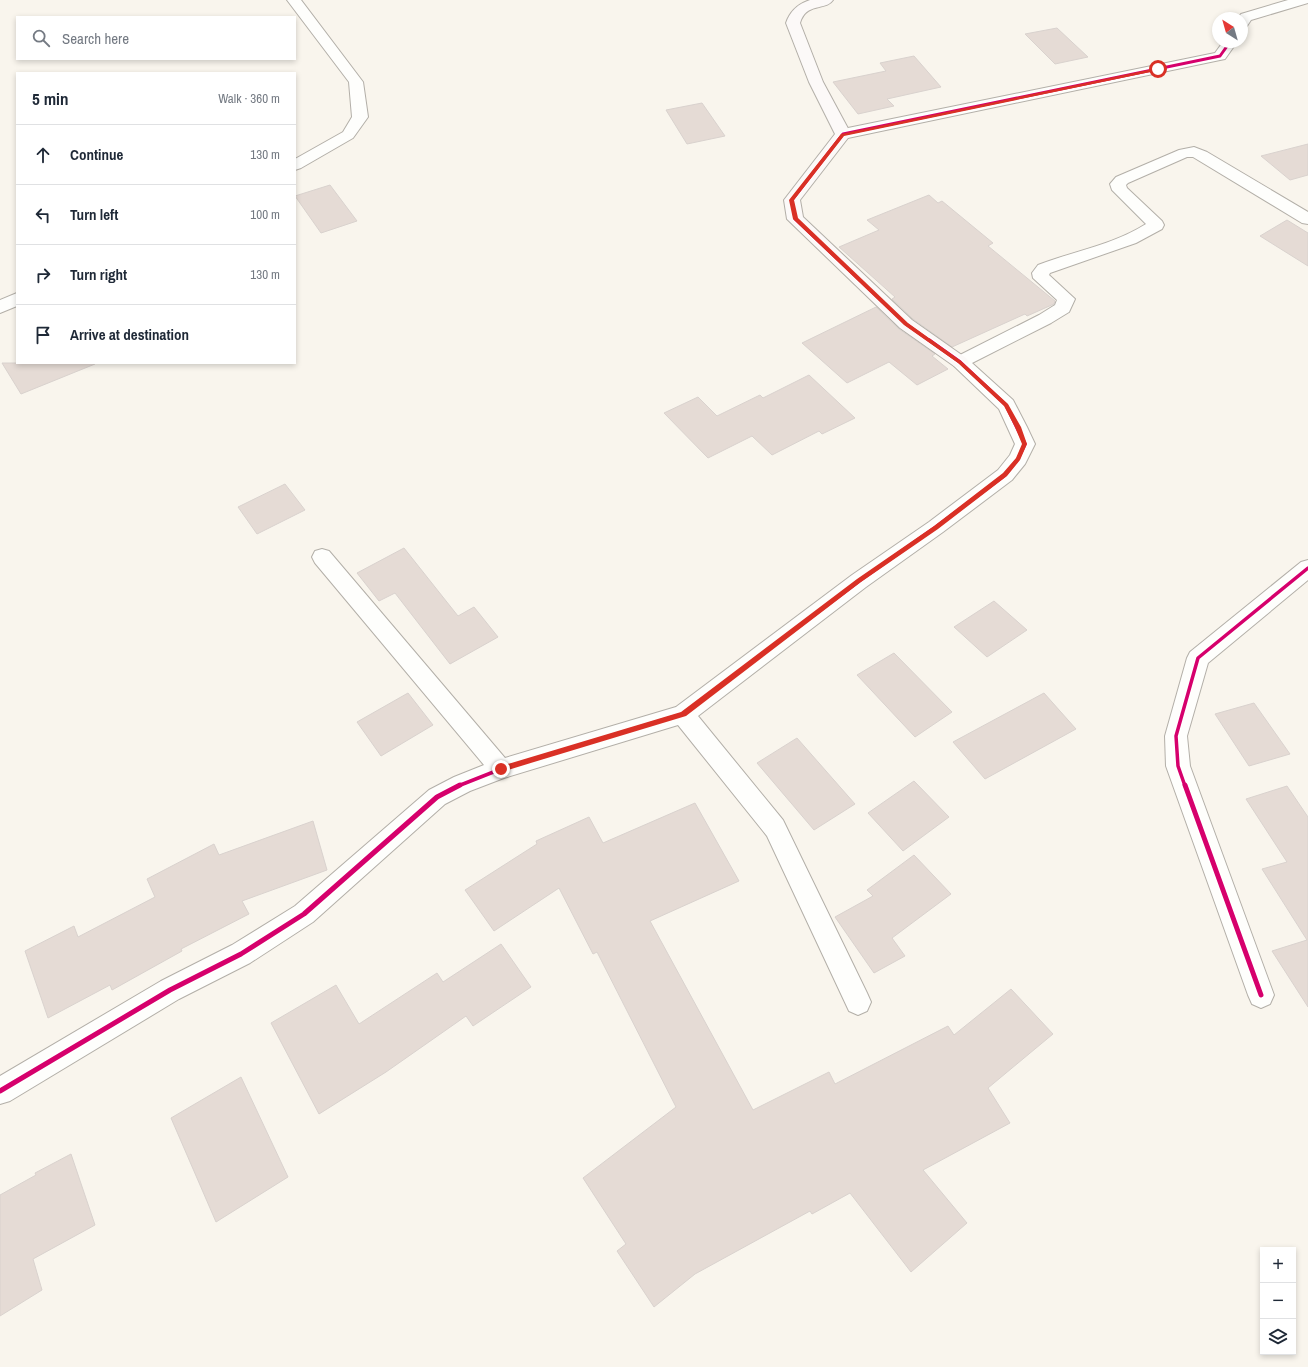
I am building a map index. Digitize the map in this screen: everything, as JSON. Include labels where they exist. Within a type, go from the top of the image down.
[{"type":"street","points":[[294,0],[356,82],[360,117],[348,134],[296,164]]},
{"type":"street","points":[[826,0],[812,3],[800,10],[795,15],[794,23],[816,82],[843,134]]},
{"type":"street","points":[[1248,16],[1303,0]]},
{"type":"street","points":[[0,1091],[170,990],[241,954],[304,914],[437,797],[462,784],[501,769],[683,714],[859,581],[936,527],[1005,474],[1018,459],[1025,444],[1006,405],[960,362],[906,324],[795,219],[792,200],[843,134],[1220,56],[1226,48]]},
{"type":"street","points":[[960,362],[1045,319],[1063,308],[1066,299],[1042,278],[1040,273],[1044,269],[1124,242],[1148,231],[1156,225],[1120,190],[1118,184],[1127,177],[1184,153],[1194,152],[1202,155],[1308,219]]},
{"type":"street","points":[[0,307],[16,299]]},
{"type":"street","points":[[322,557],[501,769]]},
{"type":"street","points":[[1261,995],[1178,766],[1176,736],[1198,658],[1308,568]]},
{"type":"street","points":[[683,714],[775,828],[858,1002]]},
{"type":"building","points":[[1057,28],[1088,57],[1055,64],[1025,34]]},
{"type":"building","points":[[914,56],[941,87],[887,99],[894,106],[858,114],[833,82],[886,71],[880,63]]},
{"type":"building","points":[[702,103],[725,136],[687,144],[666,110]]},
{"type":"building","points":[[1308,144],[1308,175],[1290,180],[1261,156]]},
{"type":"building","points":[[330,185],[357,221],[321,233],[296,196]]},
{"type":"building","points":[[929,195],[938,203],[942,201],[993,243],[988,246],[1055,301],[1054,304],[1027,316],[1025,314],[952,347],[913,319],[892,299],[895,297],[839,247],[879,230],[867,220]]},
{"type":"building","points":[[1287,220],[1308,233],[1308,266],[1260,236]]},
{"type":"building","points":[[876,307],[899,329],[935,354],[932,356],[948,369],[917,385],[889,362],[847,383],[802,343]]},
{"type":"building","points":[[2,363],[95,364],[21,394]]},
{"type":"building","points":[[809,375],[855,418],[822,434],[819,431],[772,455],[752,436],[708,458],[664,413],[698,397],[717,416],[760,395],[763,398]]},
{"type":"building","points":[[285,484],[305,510],[257,534],[238,507]]},
{"type":"building","points":[[404,548],[458,616],[474,607],[498,637],[450,664],[395,593],[379,601],[357,573]]},
{"type":"building","points":[[994,601],[1027,630],[987,657],[954,627]]},
{"type":"building","points":[[894,653],[952,712],[915,737],[857,675]]},
{"type":"building","points":[[408,693],[433,725],[381,756],[357,722]]},
{"type":"building","points":[[1044,693],[1076,729],[985,779],[953,742]]},
{"type":"building","points":[[1254,703],[1290,754],[1249,766],[1215,714]]},
{"type":"building","points":[[797,738],[855,804],[814,830],[757,763]]},
{"type":"building","points":[[914,781],[949,817],[903,851],[868,813]]},
{"type":"building","points":[[1287,786],[1308,817],[1308,1007],[1272,951],[1307,940],[1262,869],[1287,862],[1246,799]]},
{"type":"building","points":[[695,803],[739,881],[650,921],[753,1110],[829,1072],[835,1084],[948,1026],[954,1035],[1011,989],[1053,1034],[988,1088],[1010,1123],[923,1170],[967,1223],[911,1272],[850,1193],[812,1214],[810,1211],[695,1274],[654,1307],[617,1251],[626,1244],[583,1178],[676,1107],[597,952],[593,954],[559,888],[494,931],[465,890],[537,844],[536,841],[589,817],[603,843]]},
{"type":"building","points":[[313,821],[327,870],[242,901],[249,914],[181,949],[182,951],[112,990],[110,985],[48,1018],[25,951],[74,926],[78,937],[155,897],[147,879],[214,844],[219,855]]},
{"type":"building","points":[[914,855],[951,894],[892,938],[905,956],[874,973],[835,917],[873,896],[867,890]]},
{"type":"building","points":[[501,944],[531,987],[473,1026],[466,1016],[386,1072],[319,1114],[271,1023],[336,985],[359,1024],[437,973],[443,982]]},
{"type":"building","points":[[241,1077],[288,1177],[216,1222],[171,1118]]},
{"type":"building","points":[[71,1154],[95,1225],[33,1259],[42,1290],[0,1316],[0,1195],[36,1175],[35,1173]]},
{"type":"cycle path","points":[[0,1091],[170,990],[241,954],[304,914],[437,797],[462,784],[501,769],[683,714],[859,581],[936,527],[1005,475],[1018,459],[1025,444],[1006,405],[960,362],[906,324],[795,219],[792,200],[843,134],[1220,56],[1226,48]]},
{"type":"cycle path","points":[[1261,995],[1178,766],[1176,736],[1198,658],[1308,568]]},
{"type":"route","points":[[501,769],[683,714],[859,581],[936,527],[1005,474],[1018,459],[1025,444],[1006,405],[960,362],[906,324],[795,219],[792,200],[843,134],[1158,69]]}]
